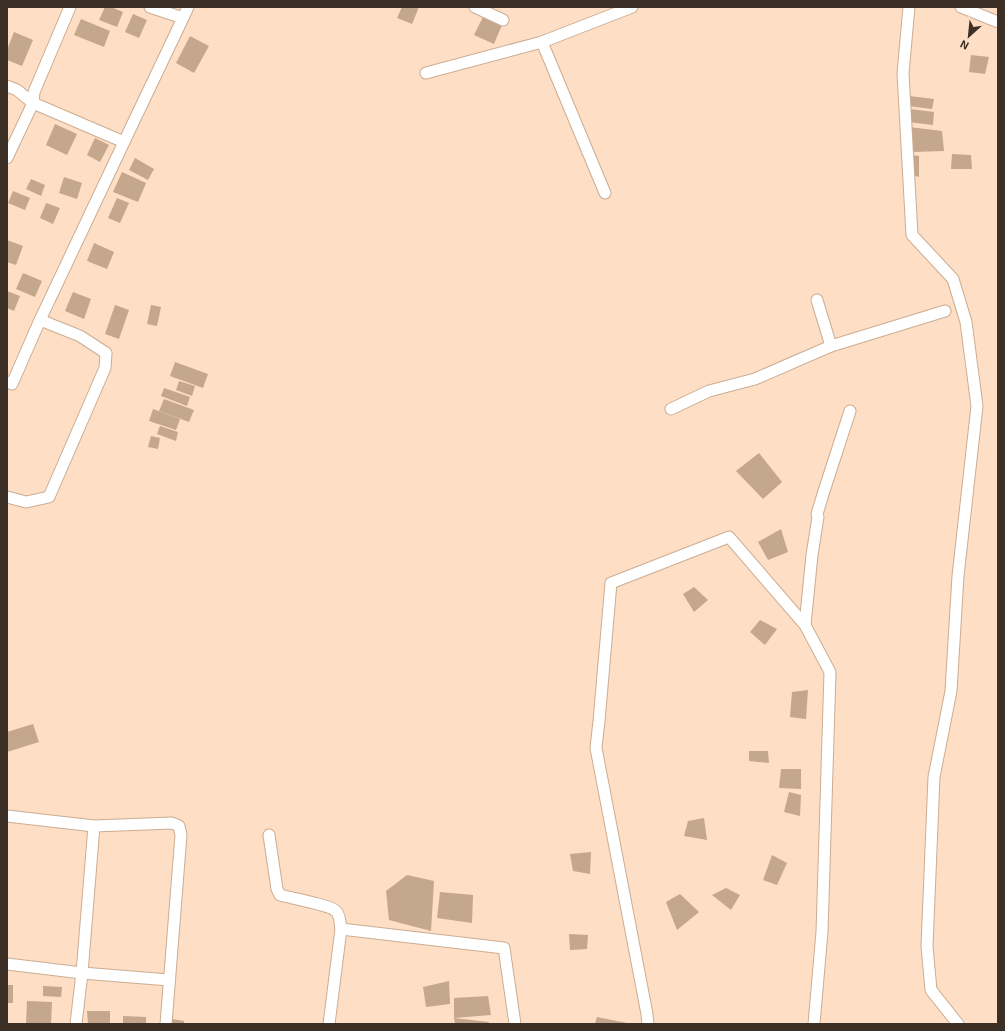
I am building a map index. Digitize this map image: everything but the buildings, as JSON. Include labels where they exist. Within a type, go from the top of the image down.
[{"type":"street","points":[[7,158],[33,103],[34,92],[70,7]]},
{"type":"street","points":[[150,7],[183,18]]},
{"type":"street","points":[[7,382],[12,384],[40,320],[188,7]]},
{"type":"street","points":[[475,7],[503,20]]},
{"type":"street","points":[[426,73],[542,42],[632,7]]},
{"type":"street","points":[[909,7],[903,72],[912,235],[953,279],[966,322],[977,406],[958,576],[950,691],[934,777],[927,946],[931,990],[958,1024]]},
{"type":"street","points":[[961,7],[998,22]]},
{"type":"street","points":[[542,42],[605,193]]},
{"type":"street","points":[[7,86],[17,90],[33,103],[124,142]]},
{"type":"street","points":[[817,300],[831,346]]},
{"type":"street","points":[[671,409],[709,391],[755,379],[831,346],[945,310]]},
{"type":"street","points":[[7,497],[26,502],[49,497],[106,368],[106,353],[80,336],[40,320]]},
{"type":"street","points":[[805,625],[812,555],[818,517],[817,514],[850,411]]},
{"type":"street","points":[[648,1024],[646,1006],[596,748],[611,583],[729,538],[805,625],[830,672],[822,932],[814,1024]]},
{"type":"street","points":[[7,816],[94,826],[172,823],[179,826],[181,835],[166,1024]]},
{"type":"street","points":[[76,1024],[82,974],[94,826]]},
{"type":"street","points":[[268,836],[277,889],[280,895],[328,906],[335,910],[339,916],[341,929],[329,1024]]},
{"type":"street","points":[[341,929],[504,948],[515,1024]]},
{"type":"street","points":[[7,964],[82,974],[169,980]]}]
